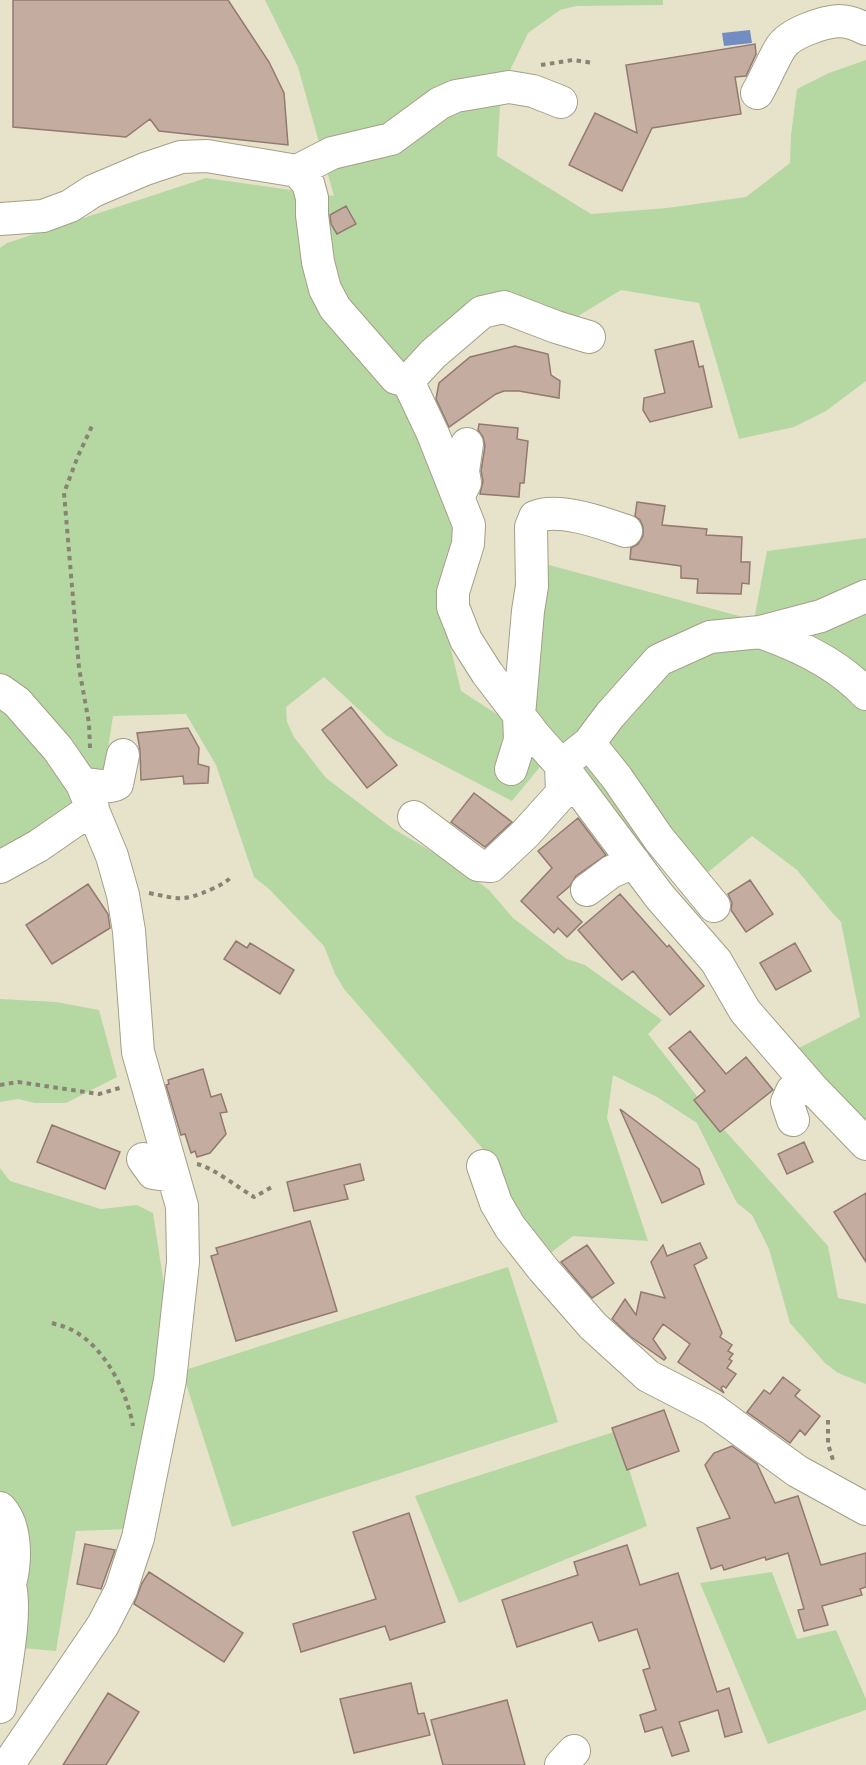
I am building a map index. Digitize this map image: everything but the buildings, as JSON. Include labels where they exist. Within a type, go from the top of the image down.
[{"type":"street","points":[[758,93],[782,45],[790,38],[811,27],[839,21],[853,23],[866,29]]},
{"type":"street","points":[[0,219],[43,216],[70,206],[93,191],[181,157],[207,156],[297,171],[332,153],[391,139],[440,104],[456,96],[509,87],[533,91],[561,102]]},
{"type":"street","points":[[297,171],[308,183],[312,198],[315,243],[324,289],[335,308],[389,371],[396,378],[408,381],[424,413],[469,525],[468,544],[453,592],[453,607],[466,640],[487,673],[519,715],[561,765],[634,862],[716,961],[745,1011],[866,1144]]},
{"type":"street","points":[[408,381],[433,354],[482,312],[504,307],[589,337]]},
{"type":"street","points":[[458,498],[465,483],[463,471],[467,444]]},
{"type":"street","points":[[511,769],[520,740],[519,715],[532,586],[531,527],[536,517],[546,512],[592,520],[626,531]]},
{"type":"street","points":[[561,765],[589,743],[658,660],[710,637],[760,632],[820,616],[866,596]]},
{"type":"street","points":[[760,632],[788,642],[837,669],[866,694]]},
{"type":"street","points":[[0,690],[17,702],[38,723],[58,749],[84,791],[112,856],[129,931],[138,1052],[147,1083],[162,1166],[182,1206],[183,1262],[170,1380],[138,1538],[121,1590],[103,1625],[8,1765]]},
{"type":"street","points":[[589,743],[617,778],[659,839],[714,906]]},
{"type":"street","points":[[0,867],[38,846],[84,791],[95,784],[111,788],[117,784],[123,755]]},
{"type":"street","points":[[414,817],[478,865],[491,866],[526,833],[562,793],[561,765]]},
{"type":"street","points":[[587,890],[610,872],[634,862]]},
{"type":"street","points":[[793,1120],[787,1102],[792,1091],[812,1087]]},
{"type":"street","points":[[483,1166],[496,1203],[510,1227],[543,1269],[601,1333],[648,1376],[712,1408],[797,1471],[866,1509]]},
{"type":"street","points":[[0,1508],[5,1514],[12,1535],[14,1568],[5,1574],[9,1642],[0,1707]]},
{"type":"path","points":[[84,791],[91,768],[89,723],[79,668],[64,493],[92,426]]},
{"type":"path","points":[[121,890],[140,891],[177,899],[195,897],[227,882],[232,876]]},
{"type":"path","points":[[0,1085],[18,1082],[99,1094],[115,1088],[147,1083]]},
{"type":"path","points":[[162,1166],[192,1162],[207,1166],[254,1197],[272,1187]]},
{"type":"path","points":[[52,1323],[72,1329],[99,1351],[124,1394],[134,1432]]},
{"type":"green space","points":[[265,0],[663,0],[663,5],[576,6],[560,10],[528,33],[501,89],[497,156],[591,214],[667,208],[746,197],[790,163],[797,89],[829,73],[866,60],[866,381],[826,411],[794,427],[739,439],[699,303],[621,290],[542,338],[487,299],[397,385],[466,539],[444,620],[461,691],[506,720],[549,565],[754,620],[767,551],[866,538],[866,1134],[789,1053],[860,1017],[841,922],[797,870],[752,836],[701,878],[630,849],[557,746],[512,801],[387,736],[324,677],[286,707],[287,722],[294,737],[326,778],[392,828],[458,867],[489,890],[513,918],[567,959],[585,965],[662,1020],[648,1034],[719,1124],[828,1246],[838,1298],[866,1304],[866,1384],[838,1373],[825,1363],[790,1323],[769,1249],[752,1215],[737,1203],[697,1123],[657,1097],[613,1075],[607,1118],[648,1241],[573,1236],[545,1257],[490,1157],[344,989],[335,974],[324,946],[269,889],[254,877],[216,765],[186,714],[113,716],[95,834],[73,837],[0,861],[0,248],[7,243],[206,178],[334,196],[298,67]]},
{"type":"green space","points":[[0,999],[56,1002],[99,1010],[117,1077],[66,1103],[35,1103],[18,1099],[0,1102]]},
{"type":"green space","points":[[0,1168],[10,1181],[101,1209],[137,1205],[153,1213],[168,1311],[130,1529],[76,1531],[56,1651],[0,1646]]},
{"type":"green space","points":[[508,1267],[558,1422],[232,1527],[182,1371]]},
{"type":"green space","points":[[617,1431],[647,1526],[459,1603],[415,1496]]},
{"type":"green space","points":[[772,1572],[797,1639],[836,1630],[866,1699],[866,1710],[768,1744],[700,1583]]},
{"type":"water","points":[[750,30],[752,43],[724,46],[722,33]]}]
